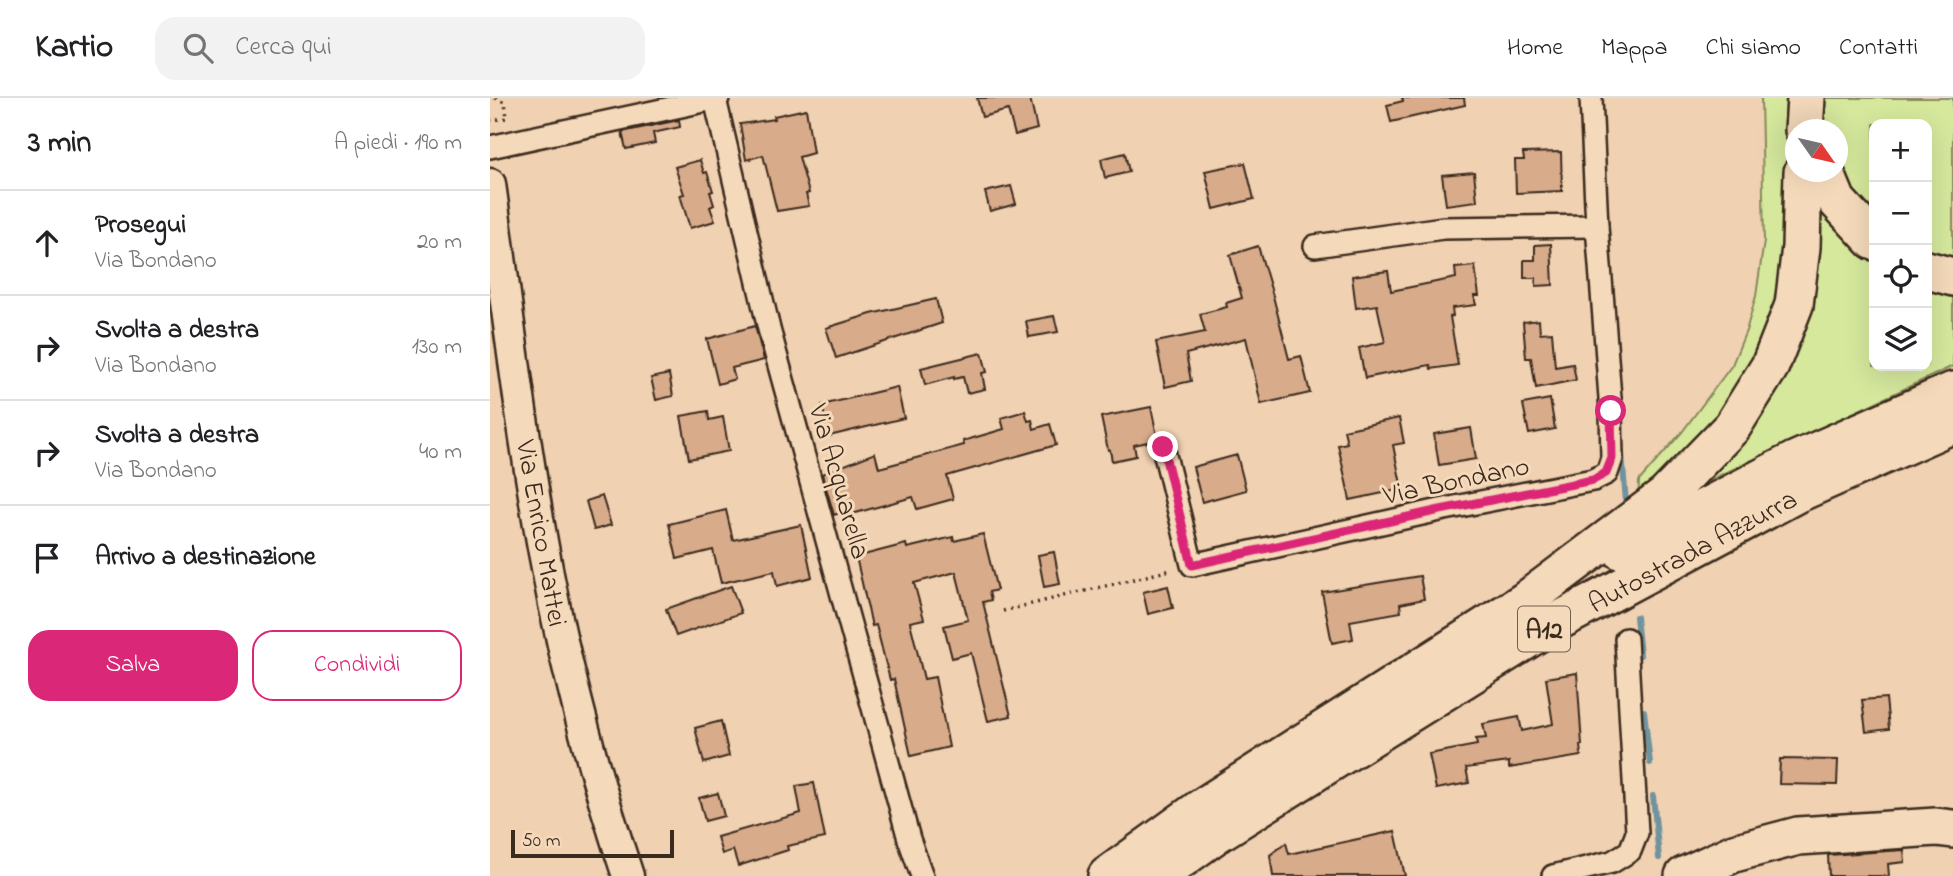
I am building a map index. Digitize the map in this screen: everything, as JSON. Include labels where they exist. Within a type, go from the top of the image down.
[{"type":"highway","points":[[1525,601],[1666,495],[1732,427],[1770,366],[1794,305],[1801,247],[1803,182]]},
{"type":"highway","points":[[1829,182],[1837,201],[1869,236]]},
{"type":"highway","points":[[1932,271],[1953,277]]},
{"type":"highway","name":"A12","points":[[1107,876],[1201,808],[1525,601],[1794,461],[1953,391]]},
{"type":"highway","name":"Autostrada Azzurra","points":[[1158,876],[1218,833],[1549,625],[1798,493],[1953,424]]},
{"type":"highway","points":[[1726,532],[1818,501],[1941,451],[1953,449]]},
{"type":"highway","points":[[1684,876],[1734,853],[1798,836],[1936,827],[1953,829]]},
{"type":"main road","name":"Via Enrico Mattei","points":[[490,184],[543,548],[589,751],[628,876]]},
{"type":"street","points":[[490,147],[717,98]]},
{"type":"street","name":"Via Acquarella","points":[[717,98],[769,329],[909,839],[922,876]]},
{"type":"street","name":"Via Bondano","points":[[1192,565],[1440,510],[1593,480],[1606,473],[1612,458],[1611,411],[1597,226],[1591,98]]},
{"type":"street","points":[[1315,246],[1443,228],[1597,226]]},
{"type":"street","points":[[1163,447],[1192,565]]},
{"type":"street","points":[[1553,876],[1612,862],[1630,851],[1637,833],[1626,639]]},
{"type":"path","points":[[490,120],[507,118],[505,102],[495,98]]},
{"type":"path","points":[[1003,611],[1192,565]]},
{"type":"green space","points":[[1761,98],[1797,98],[1796,119],[1785,119],[1785,182],[1794,182],[1788,271],[1745,390],[1638,505],[1639,481],[1682,432],[1732,365],[1756,296],[1764,241]]},
{"type":"green space","points":[[1822,98],[1953,98],[1953,271],[1932,264],[1932,119],[1869,119],[1869,221],[1844,182],[1848,182],[1848,119],[1822,119]]},
{"type":"green space","points":[[1812,182],[1869,248],[1869,371],[1932,371],[1932,286],[1953,293],[1953,366],[1697,486],[1745,423]]},
{"type":"building","points":[[977,98],[1030,98],[1037,129],[1015,135],[1008,110],[982,117]]},
{"type":"building","points":[[1402,98],[1464,98],[1465,105],[1391,122],[1387,105],[1403,101]]},
{"type":"building","points":[[806,109],[813,153],[799,157],[809,193],[806,194],[809,206],[777,211],[763,155],[746,160],[740,124],[775,119],[774,116]]},
{"type":"building","points":[[679,120],[680,127],[653,133],[655,143],[626,149],[622,132]]},
{"type":"building","points":[[1561,152],[1562,191],[1516,193],[1515,160],[1524,160],[1523,153]]},
{"type":"building","points":[[1125,153],[1129,172],[1105,178],[1101,159]]},
{"type":"building","points":[[700,160],[713,191],[710,192],[714,205],[710,207],[715,221],[690,228],[680,195],[684,194],[675,167]]},
{"type":"building","points":[[1245,163],[1254,199],[1214,209],[1205,171]]},
{"type":"building","points":[[1474,172],[1477,201],[1446,205],[1442,175]]},
{"type":"building","points":[[1011,186],[1016,204],[990,211],[985,192]]},
{"type":"building","points":[[1551,244],[1553,285],[1536,286],[1536,278],[1524,278],[1524,260],[1535,260],[1535,245]]},
{"type":"building","points":[[1258,246],[1289,359],[1301,356],[1310,393],[1261,404],[1246,338],[1186,354],[1191,381],[1165,387],[1156,342],[1205,332],[1200,314],[1227,307],[1226,303],[1242,298],[1230,255]]},
{"type":"building","points":[[1475,266],[1479,296],[1474,296],[1476,305],[1452,308],[1453,316],[1450,317],[1458,365],[1431,369],[1430,365],[1365,378],[1359,348],[1385,342],[1377,305],[1356,308],[1352,276],[1388,271],[1391,291],[1456,278],[1455,268]]},
{"type":"building","points":[[936,299],[942,323],[836,358],[826,328]]},
{"type":"building","points":[[1054,316],[1058,332],[1029,337],[1026,321]]},
{"type":"building","points":[[1539,320],[1540,333],[1552,332],[1555,367],[1573,364],[1576,380],[1536,388],[1531,358],[1526,358],[1523,322]]},
{"type":"building","points":[[755,326],[764,360],[732,368],[735,379],[718,384],[707,339]]},
{"type":"building","points":[[982,353],[987,372],[982,373],[985,389],[967,393],[963,377],[925,385],[921,368]]},
{"type":"building","points":[[669,374],[673,396],[656,400],[651,378]]},
{"type":"building","points":[[897,387],[904,418],[829,436],[822,405]]},
{"type":"building","points":[[1550,399],[1555,429],[1529,434],[1523,404]]},
{"type":"building","points":[[1151,407],[1157,436],[1152,441],[1134,445],[1136,456],[1112,461],[1101,417]]},
{"type":"building","points":[[708,411],[709,420],[723,417],[729,451],[689,459],[681,416]]},
{"type":"building","points":[[1025,411],[1028,421],[1032,420],[1034,429],[1050,424],[1056,445],[947,476],[953,499],[917,509],[913,497],[852,514],[851,509],[834,515],[822,474],[875,453],[879,468],[964,445],[963,441],[1004,429],[1001,418]]},
{"type":"building","points":[[1399,418],[1404,443],[1393,445],[1402,489],[1350,500],[1338,445],[1347,443],[1344,430]]},
{"type":"building","points":[[1471,428],[1476,459],[1439,465],[1434,434]]},
{"type":"building","points":[[1237,455],[1246,490],[1202,502],[1193,467]]},
{"type":"building","points":[[602,496],[611,525],[594,530],[586,501]]},
{"type":"building","points":[[726,510],[733,540],[801,525],[812,577],[777,586],[774,571],[721,583],[713,550],[677,559],[669,524]]},
{"type":"building","points":[[983,534],[997,590],[989,592],[991,600],[983,602],[1011,716],[988,721],[971,653],[952,658],[944,626],[968,620],[956,572],[914,583],[924,619],[910,622],[924,679],[935,677],[949,747],[911,756],[894,679],[890,680],[876,625],[872,626],[856,557],[906,544],[907,548],[953,537],[954,541]]},
{"type":"building","points":[[1054,552],[1060,584],[1044,587],[1038,555]]},
{"type":"building","points":[[1420,576],[1424,599],[1400,604],[1401,612],[1350,621],[1353,639],[1332,643],[1322,592]]},
{"type":"building","points":[[731,586],[741,613],[676,636],[666,609]]},
{"type":"building","points":[[1168,586],[1173,608],[1148,614],[1143,592]]},
{"type":"building","points":[[1577,673],[1581,756],[1509,768],[1509,762],[1466,768],[1469,783],[1436,789],[1429,754],[1477,745],[1476,739],[1486,738],[1483,724],[1519,717],[1522,731],[1553,724],[1546,678]]},
{"type":"building","points":[[1886,698],[1889,729],[1866,732],[1862,700]]},
{"type":"building","points":[[721,721],[729,756],[704,763],[695,728]]},
{"type":"building","points":[[1780,759],[1838,760],[1837,785],[1779,784]]},
{"type":"building","points":[[814,783],[825,838],[787,846],[788,850],[738,866],[733,850],[722,854],[717,837],[801,813],[796,786]]},
{"type":"building","points":[[718,793],[724,816],[705,821],[699,798]]},
{"type":"building","points":[[1395,831],[1405,876],[1273,876],[1270,855],[1286,843],[1289,854]]},
{"type":"building","points":[[1904,850],[1905,862],[1888,864],[1889,876],[1829,876],[1828,855]]},
{"type":"waterway","points":[[1622,453],[1626,503]]},
{"type":"waterway","points":[[1636,617],[1640,655]]},
{"type":"waterway","points":[[1644,711],[1650,763]]},
{"type":"waterway","points":[[1653,796],[1659,858]]},
{"type":"route","points":[[1163,447],[1192,565],[1440,510],[1593,480],[1606,473],[1612,458],[1611,411]]}]
